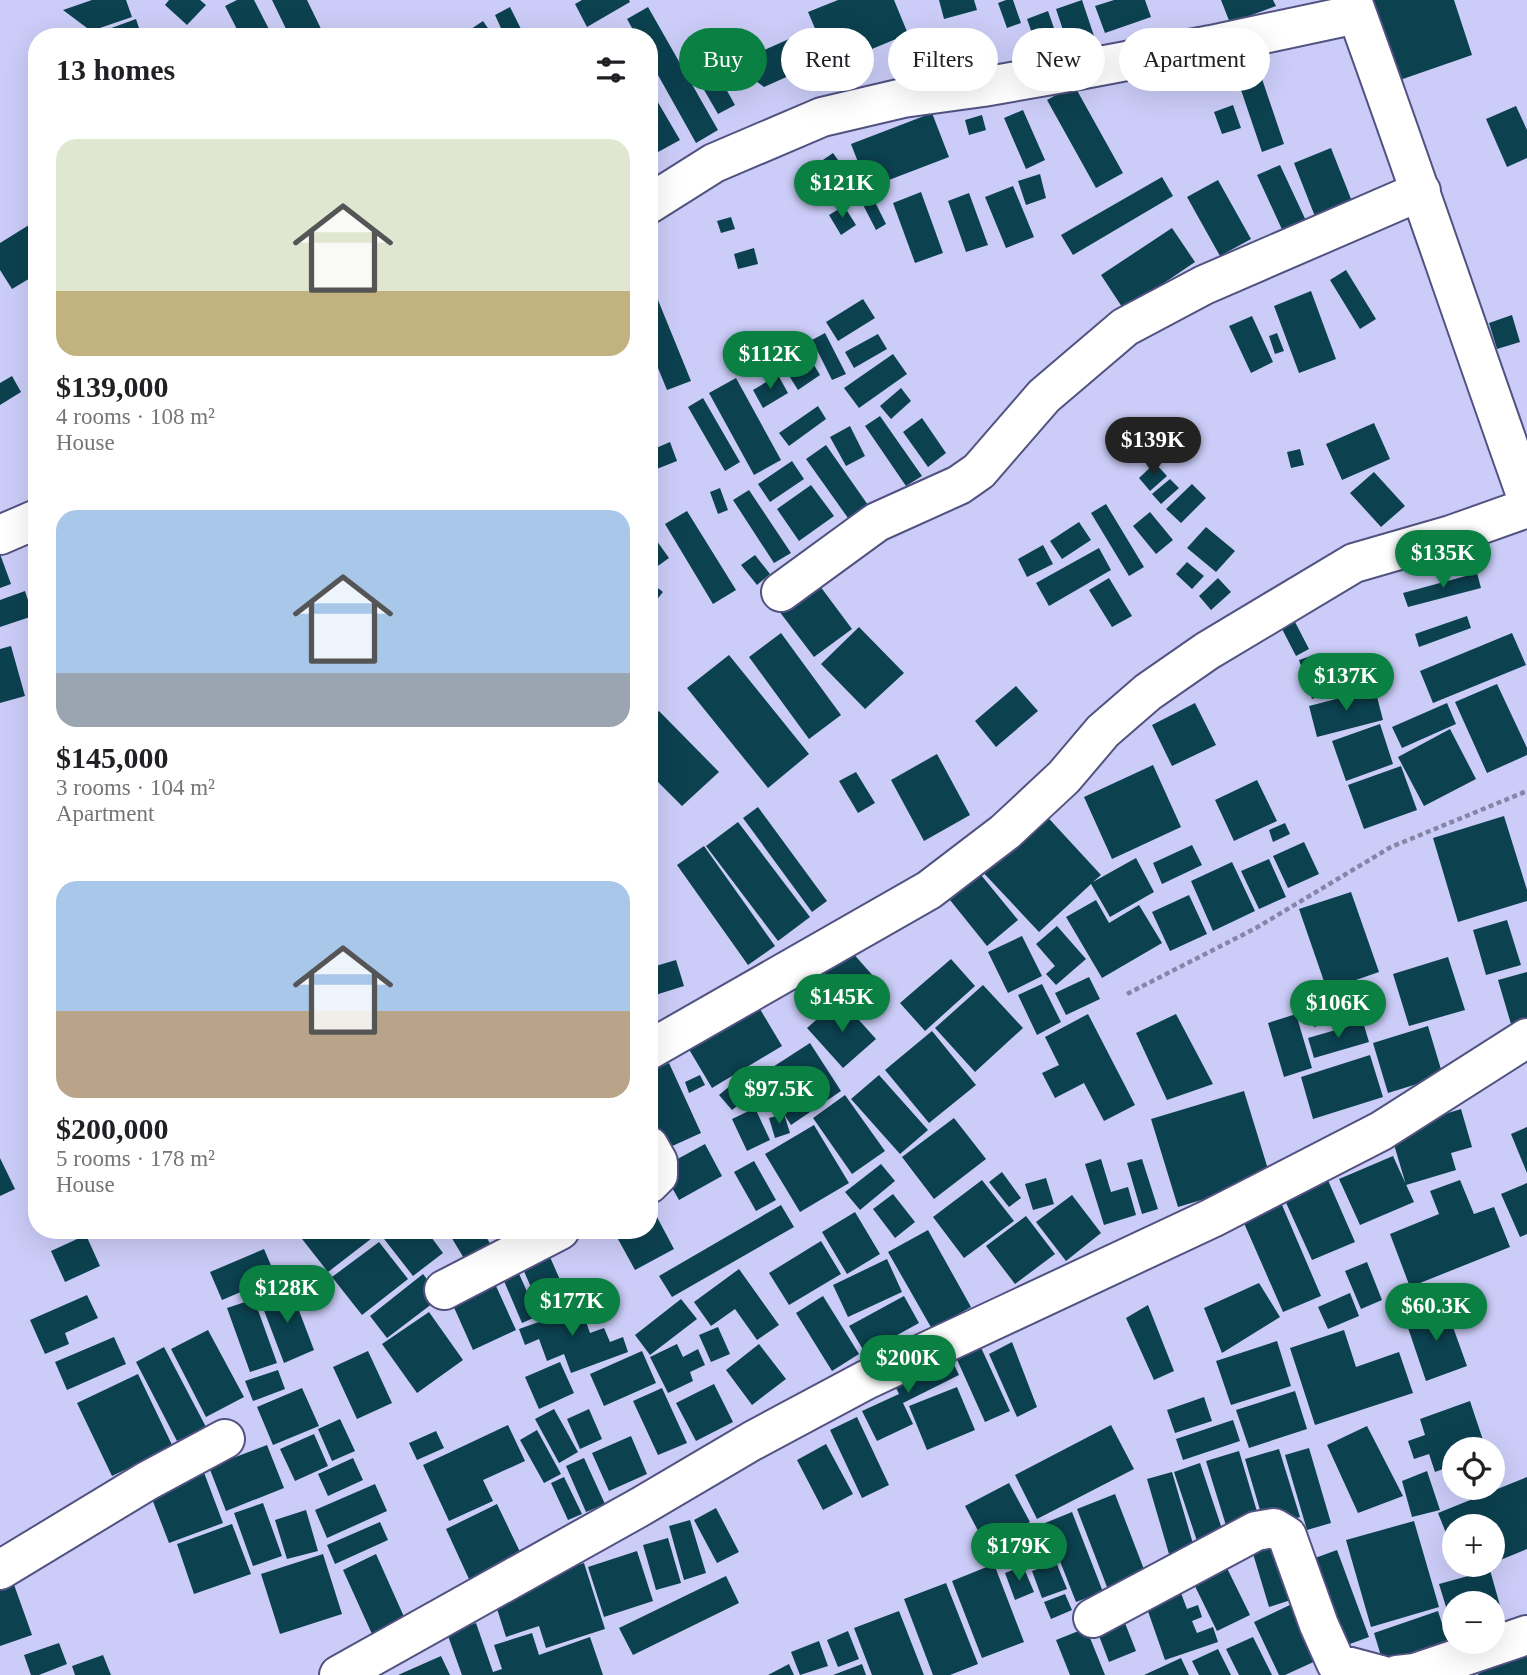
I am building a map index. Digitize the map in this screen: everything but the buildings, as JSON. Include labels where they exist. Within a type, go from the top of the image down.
[{"type":"street","points":[[658,198],[714,163],[822,117],[903,98],[1090,68],[1354,7],[1527,498]]},
{"type":"street","points":[[781,592],[877,522],[959,485],[979,471],[1044,396],[1125,327],[1204,285],[1421,191]]},
{"type":"street","points":[[658,1045],[929,891],[1005,831],[1064,777],[1103,732],[1148,692],[1207,651],[1354,562],[1451,535],[1527,508]]},
{"type":"street","points":[[0,535],[28,523]]},
{"type":"street","points":[[339,1675],[640,1507],[752,1441],[866,1380],[1212,1218],[1381,1131],[1527,1038]]},
{"type":"street","points":[[444,1290],[543,1239]]},
{"type":"street","points":[[0,1570],[147,1481],[225,1439]]},
{"type":"street","points":[[1093,1618],[1256,1531],[1274,1528],[1287,1536],[1319,1625],[1336,1663],[1381,1675]]},
{"type":"street","points":[[1397,1675],[1416,1673],[1527,1635]]},
{"type":"path","points":[[1127,994],[1256,928],[1391,847],[1527,791]]}]
